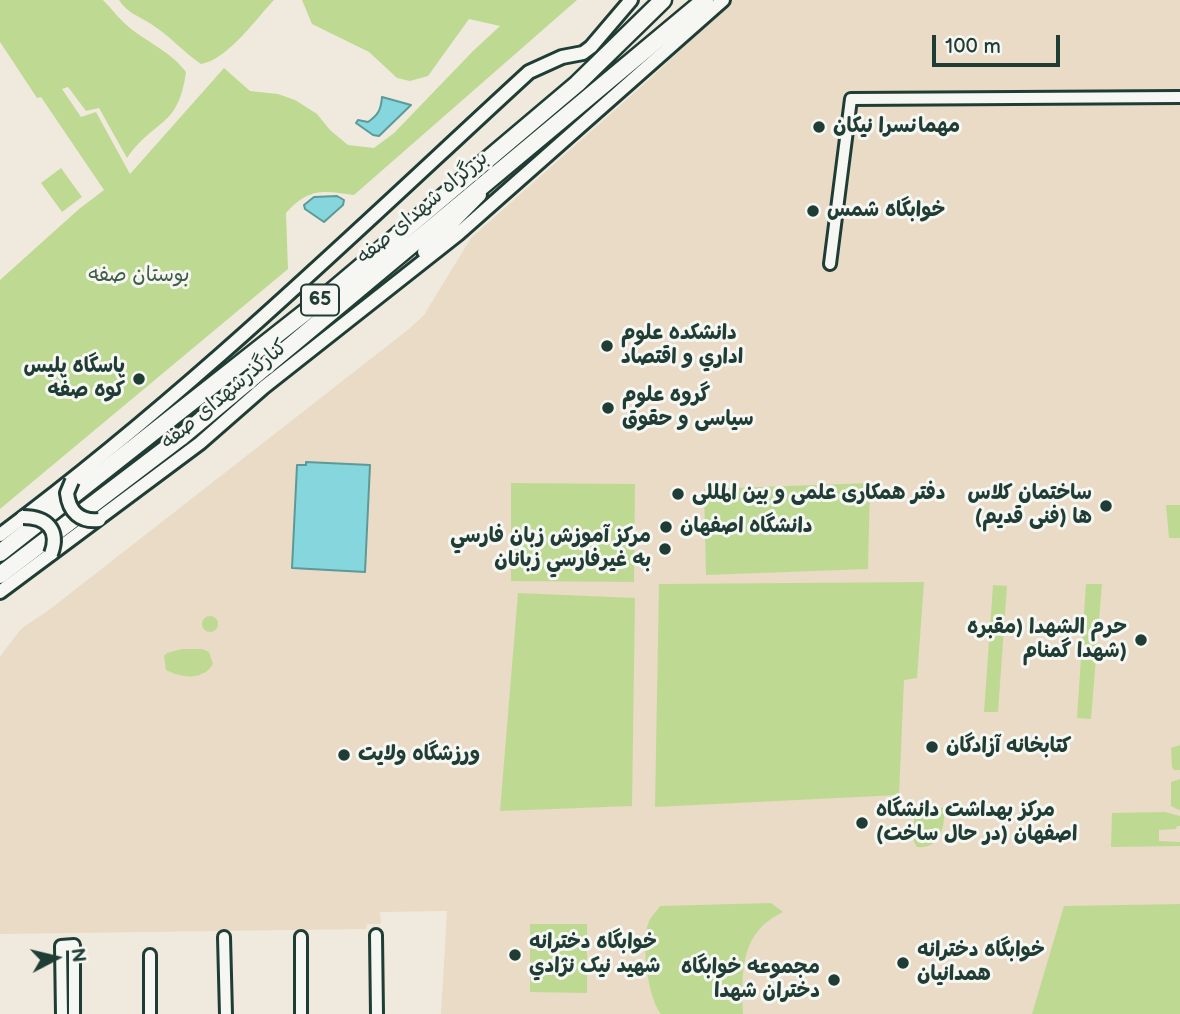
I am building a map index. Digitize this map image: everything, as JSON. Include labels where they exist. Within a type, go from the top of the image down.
[{"type":"highway","name":"بزرگراه شهدای صفه","points":[[0,553],[331,292],[577,84],[663,0]]},
{"type":"highway","name":"بزرگراه شهدای صفه","points":[[0,575],[180,438],[705,0]]},
{"type":"main road","name":"کنارگذرشهدای صفه","points":[[0,535],[72,481],[228,350],[529,72],[562,57],[575,56],[591,47],[631,0]]},
{"type":"main road","points":[[630,34],[653,0]]},
{"type":"main road","name":"کنارگذرشهدای صفه","points":[[0,592],[200,443],[264,387],[458,234],[723,0]]},
{"type":"main road","points":[[389,287],[535,144]]},
{"type":"main road","points":[[125,479],[195,435],[308,346],[378,296]]},
{"type":"main road","points":[[72,481],[66,493],[71,510],[86,520],[99,520]]},
{"type":"main road","points":[[23,517],[37,518],[51,528],[54,539],[51,554]]},
{"type":"street","points":[[831,264],[851,99],[1180,97]]},
{"type":"street","points":[[376,935],[377,1014]]},
{"type":"street","points":[[224,937],[226,1014]]},
{"type":"street","points":[[301,937],[302,1014]]},
{"type":"street","points":[[62,1014],[61,946],[74,945],[74,1014]]},
{"type":"street","points":[[150,955],[150,1014]]},
{"type":"shaded area","name":"دانشگاه اصفهان","points":[[733,0],[1180,0],[1180,1014],[441,1014],[447,911],[380,912],[381,924],[367,924],[366,929],[0,934],[0,657],[22,628],[49,610],[409,329],[424,315],[471,238],[652,77]]},
{"type":"green space","name":"بوستان صفه","points":[[0,0],[103,0],[126,25],[167,53],[186,72],[177,104],[171,114],[137,145],[127,158],[99,108],[86,111],[68,87],[62,89],[81,117],[96,112],[130,174],[224,68],[250,91],[278,94],[295,100],[317,114],[330,130],[348,145],[374,148],[394,133],[500,26],[469,19],[428,76],[410,81],[397,78],[369,52],[312,24],[302,0],[577,0],[354,195],[317,193],[294,205],[286,213],[288,269],[0,509],[0,280],[104,190],[0,42]]},
{"type":"green space","points":[[119,0],[274,0],[231,47],[211,61],[201,64],[158,28],[129,11]]},
{"type":"green space","points":[[61,168],[82,197],[62,212],[41,183]]},
{"type":"green space","points":[[511,483],[635,484],[634,582],[511,581]]},
{"type":"green space","points":[[870,483],[868,569],[706,575],[704,489]]},
{"type":"green space","points":[[1166,505],[1180,505],[1180,538],[1169,538]]},
{"type":"green space","points":[[924,582],[917,678],[904,680],[899,795],[655,807],[659,584]]},
{"type":"green space","points":[[1086,584],[1102,584],[1091,719],[1077,718]]},
{"type":"green space","points":[[993,585],[1007,586],[998,712],[984,712]]},
{"type":"green space","points":[[518,593],[635,598],[632,806],[500,811]]},
{"type":"green space","points":[[207,616],[213,616],[218,624],[216,630],[207,632],[202,627],[202,621]]},
{"type":"green space","points":[[182,649],[202,649],[209,652],[213,664],[204,673],[191,676],[166,670],[164,656]]},
{"type":"green space","points":[[1180,745],[1180,770],[1174,770],[1171,748]]},
{"type":"green space","points":[[1180,779],[1179,810],[1171,806],[1171,782]]},
{"type":"green space","points":[[914,806],[944,808],[940,835],[936,841],[925,847],[917,847],[914,842]]},
{"type":"green space","points":[[1165,812],[1180,816],[1180,826],[1176,829],[1159,830],[1159,841],[1180,842],[1180,846],[1111,847],[1112,813]]},
{"type":"green space","points":[[771,903],[783,912],[758,931],[751,942],[744,969],[743,1014],[661,1014],[649,984],[645,944],[649,921],[660,906]]},
{"type":"green space","points":[[1180,904],[1180,1014],[1032,1014],[1064,906]]},
{"type":"green space","points":[[530,924],[587,924],[587,993],[530,992]]},
{"type":"water","points":[[382,97],[411,105],[379,136],[356,123],[358,120],[368,122],[374,117],[380,109]]},
{"type":"water","points":[[337,196],[344,200],[343,205],[324,222],[305,209],[304,205],[314,197]]},
{"type":"water","points":[[306,462],[370,465],[365,572],[292,568],[297,465],[306,465]]},
{"type":"place","name":"مهمانسرا نیکان","points":[[819,127]]},
{"type":"place","name":"خوابگاه شمس","points":[[813,211]]},
{"type":"place","name":"دانشکده علوم اداري و اقتصاد","points":[[607,346]]},
{"type":"place","name":"پاسگاه پلیس کوه صفه","points":[[139,379]]},
{"type":"place","name":"گروه علوم سیاسی و حقوق","points":[[608,408]]},
{"type":"place","name":"دفتر همکاری علمی و بین المللی","points":[[678,494]]},
{"type":"place","name":"ساختمان کلاس ها (فنی قدیم)","points":[[1106,506]]},
{"type":"place","name":"دانشگاه اصفهان","points":[[666,527]]},
{"type":"place","name":"مرکز آموزش زبان فارسي به غيرفارسي زبانان","points":[[665,549]]},
{"type":"place","name":"حرم الشهدا (مقبره شهدا گمنام)","points":[[1141,640]]},
{"type":"place","name":"کتابخانه آزادگان","points":[[932,747]]},
{"type":"place","name":"ورزشگاه ولایت","points":[[344,755]]},
{"type":"place","name":"مرکز بهداشت دانشگاه اصفهان (در حال ساخت)","points":[[862,823]]},
{"type":"place","name":"خوابگاه دخترانه شهيد نيک نژادي","points":[[515,955]]},
{"type":"place","name":"خوابگاه دخترانه همدانیان","points":[[903,963]]},
{"type":"place","name":"مجموعه خوابگاه دختران شهدا","points":[[834,980]]}]
